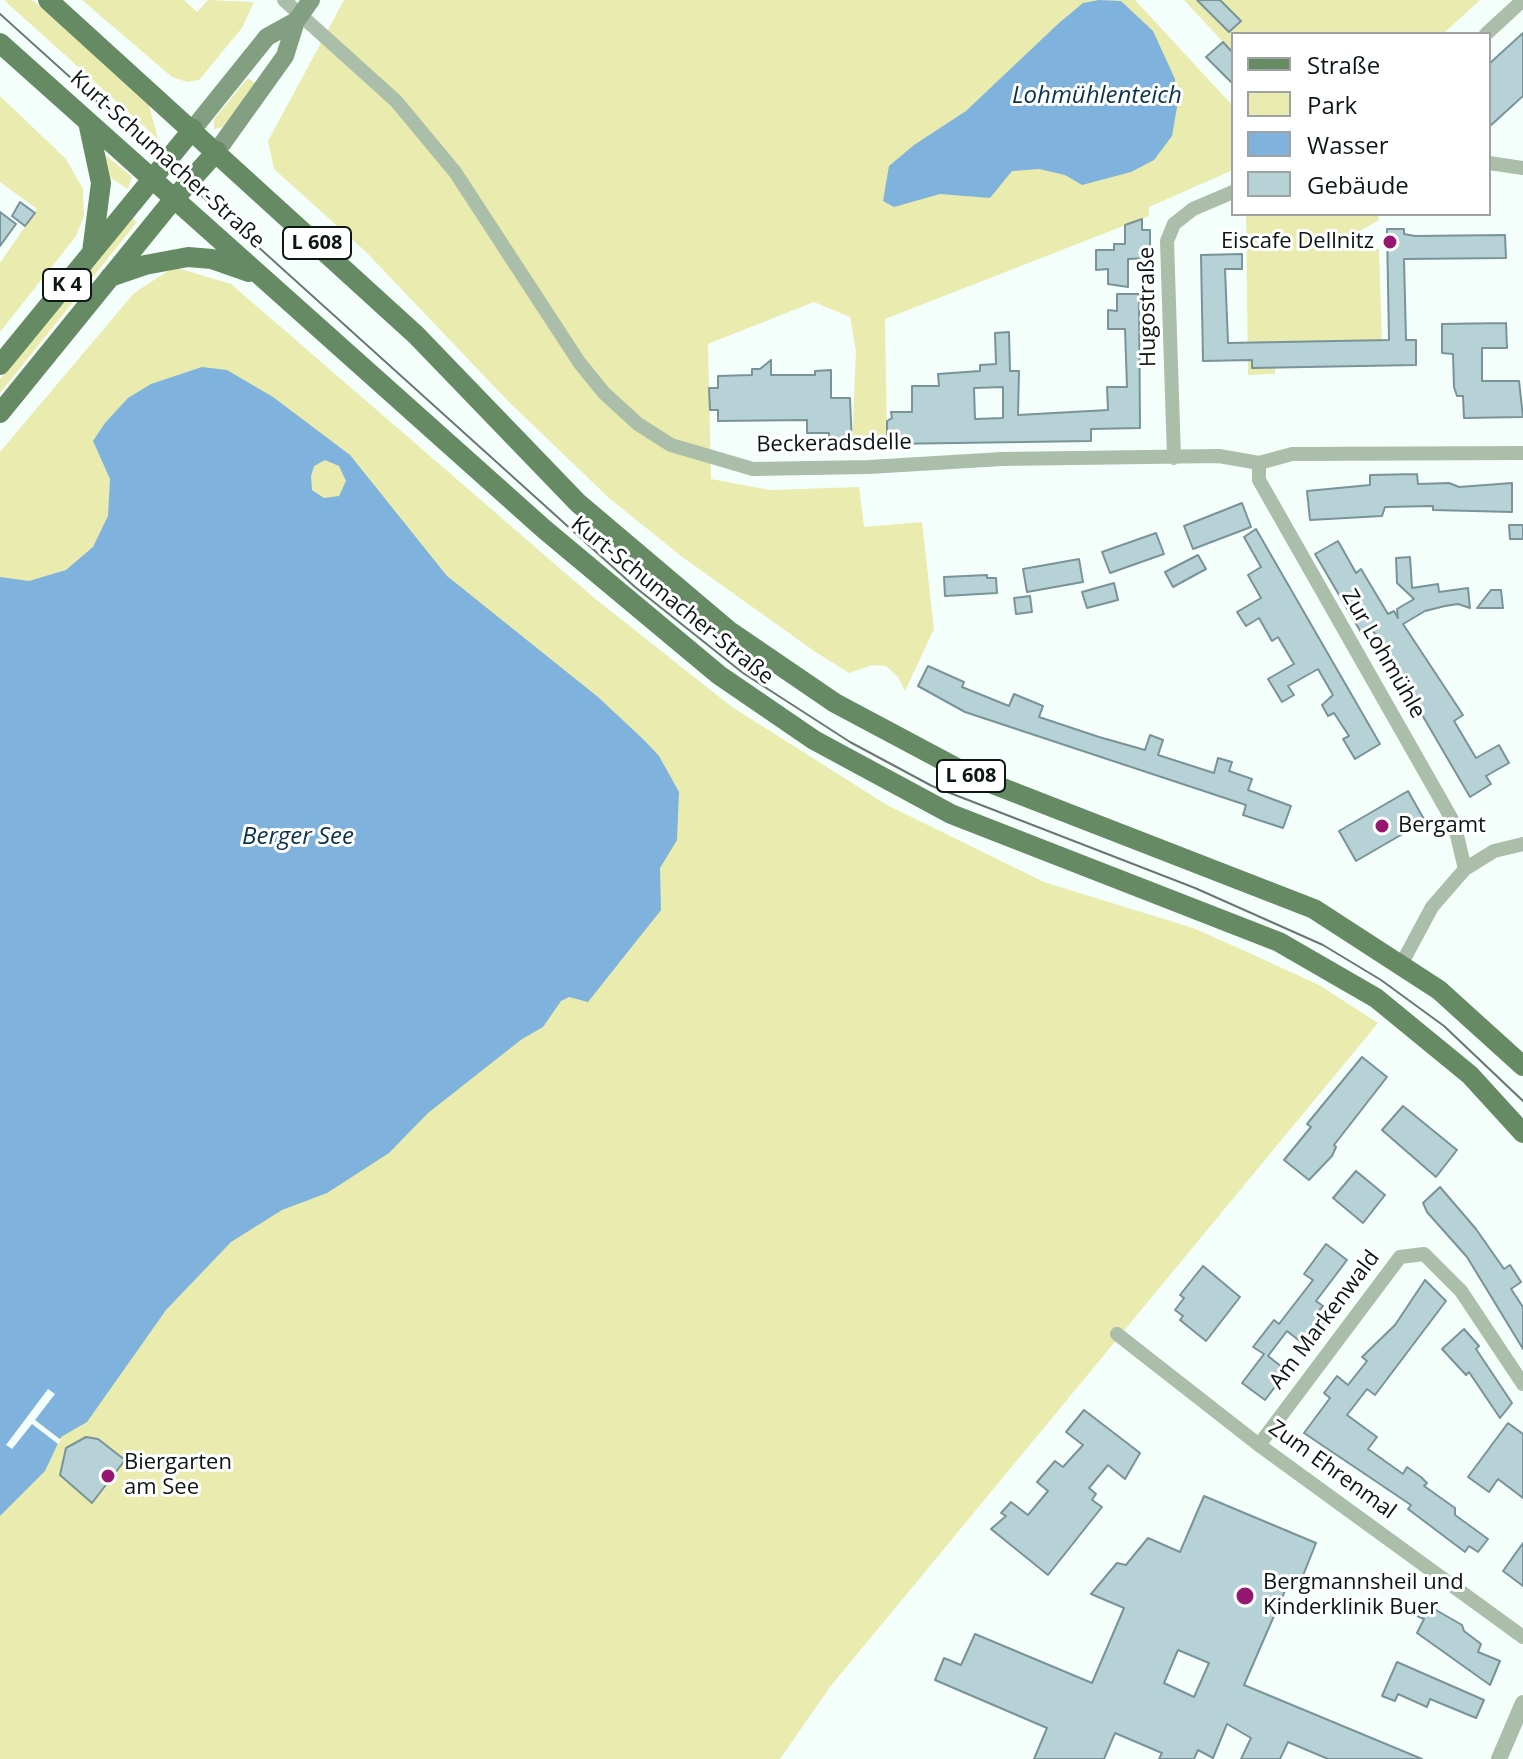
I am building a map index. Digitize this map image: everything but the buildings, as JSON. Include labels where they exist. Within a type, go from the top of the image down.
[{"type":"main road","name":"Kurt-Schumacher-Straße","points":[[48,0],[416,335],[578,503],[728,630],[823,695],[972,776],[1314,909],[1402,963],[1460,1007],[1523,1066]]},
{"type":"main road","name":"K 4","points":[[0,365],[267,37],[303,12]]},
{"type":"main road","name":"K 4","points":[[0,413],[173,200],[217,151],[285,56],[303,12]]},
{"type":"main road","name":"Kurt-Schumacher-Straße","points":[[0,43],[544,529],[719,675],[814,740],[951,814],[1279,942],[1376,998],[1470,1075],[1523,1133]]},
{"type":"main road","points":[[88,122],[101,183],[91,256]]},
{"type":"main road","name":"L 608","points":[[110,277],[145,265],[188,257],[212,259],[261,275]]},
{"type":"street","name":"Beckeradsdelle","points":[[284,0],[303,12],[396,101],[438,151],[498,234],[551,324],[604,393],[638,424],[671,445],[753,469],[869,467],[1002,459],[1219,456],[1259,463],[1292,454],[1523,453]]},
{"type":"street","points":[[1488,32],[1523,0]]},
{"type":"street","points":[[1491,163],[1523,168]]},
{"type":"street","name":"Hugostraße","points":[[1174,458],[1167,241],[1174,224],[1193,209],[1231,193]]},
{"type":"street","name":"Zur Lohmühle","points":[[1259,463],[1259,480],[1454,823],[1465,869]]},
{"type":"street","points":[[1402,963],[1432,907],[1465,869],[1494,851],[1523,844]]},
{"type":"street","name":"Am Markenwald","points":[[1259,1445],[1400,1257],[1424,1254],[1461,1291],[1523,1384]]},
{"type":"street","name":"Zum Ehrenmal","points":[[1117,1334],[1259,1445],[1523,1637]]},
{"type":"street","points":[[1499,1759],[1523,1703]]},
{"type":"green space","points":[[4,0],[31,0],[42,7],[149,105],[158,139]]},
{"type":"green space","points":[[82,0],[184,0],[197,12],[208,0],[254,2],[242,28],[199,80],[187,82],[172,77]]},
{"type":"green space","points":[[344,0],[1135,0],[1231,104],[1231,171],[1149,207],[1149,216],[885,319],[887,444],[852,445],[856,351],[850,317],[814,302],[708,344],[711,479],[770,490],[859,487],[864,527],[922,522],[934,629],[905,691],[898,677],[886,666],[872,665],[849,673],[814,651],[681,556],[609,498],[507,400],[366,252],[274,169],[268,141]]},
{"type":"green space","points":[[1184,0],[1480,0],[1445,32],[1231,32],[1231,76],[1226,79],[1207,58],[1223,42]]},
{"type":"green space","points":[[248,78],[255,83],[223,127],[214,129],[214,119]]},
{"type":"green space","points":[[0,96],[66,159],[83,189],[84,216],[76,236],[0,332],[0,263],[37,209],[0,182]]},
{"type":"green space","points":[[103,153],[132,177],[128,189],[106,175]]},
{"type":"green space","points":[[1246,216],[1378,216],[1379,220],[1358,232],[1357,250],[1379,249],[1382,341],[1275,367],[1275,374],[1248,375]]},
{"type":"green space","points":[[132,218],[137,222],[0,393],[0,379]]},
{"type":"green space","points":[[174,267],[231,284],[593,597],[732,707],[887,805],[1044,882],[1193,928],[1245,951],[1319,985],[1378,1023],[830,1687],[780,1759],[0,1759],[0,452],[134,293]]},
{"type":"water","name":"Lohmühlenteich","points":[[1121,1],[1153,31],[1175,79],[1177,107],[1172,136],[1154,160],[1131,172],[1082,185],[1065,175],[1039,169],[1012,171],[990,198],[940,194],[894,207],[883,201],[889,166],[914,145],[966,111],[1083,3]]},
{"type":"water","name":"Berger See","points":[[202,367],[227,370],[273,397],[350,455],[447,576],[598,697],[659,756],[679,792],[677,840],[660,868],[661,910],[588,1002],[569,997],[561,1001],[543,1027],[522,1039],[428,1113],[389,1153],[327,1193],[282,1210],[231,1242],[166,1310],[87,1422],[61,1437],[45,1471],[0,1516],[0,577],[29,581],[66,570],[93,547],[108,516],[110,479],[93,441],[128,398],[151,384]],"holes":[[[325,460],[339,466],[346,481],[339,496],[324,498],[312,490],[314,466]]]},
{"type":"pier","points":[[48,1389],[55,1394],[35,1420],[61,1440],[58,1444],[32,1424],[12,1449],[6,1445]]},
{"type":"tram line","points":[[0,14],[635,587],[743,673],[850,742],[932,786],[1195,888],[1323,945],[1381,980],[1444,1026],[1523,1101]]},
{"type":"place","name":"Eiscafe Dellnitz","points":[[1390,242]]},
{"type":"place","name":"Bergamt","points":[[1382,826]]},
{"type":"place","name":"Biergarten am See","points":[[108,1476]]},
{"type":"place","name":"Bergmannsheil und Kinderklinik Buer","points":[[1245,1596]]}]
